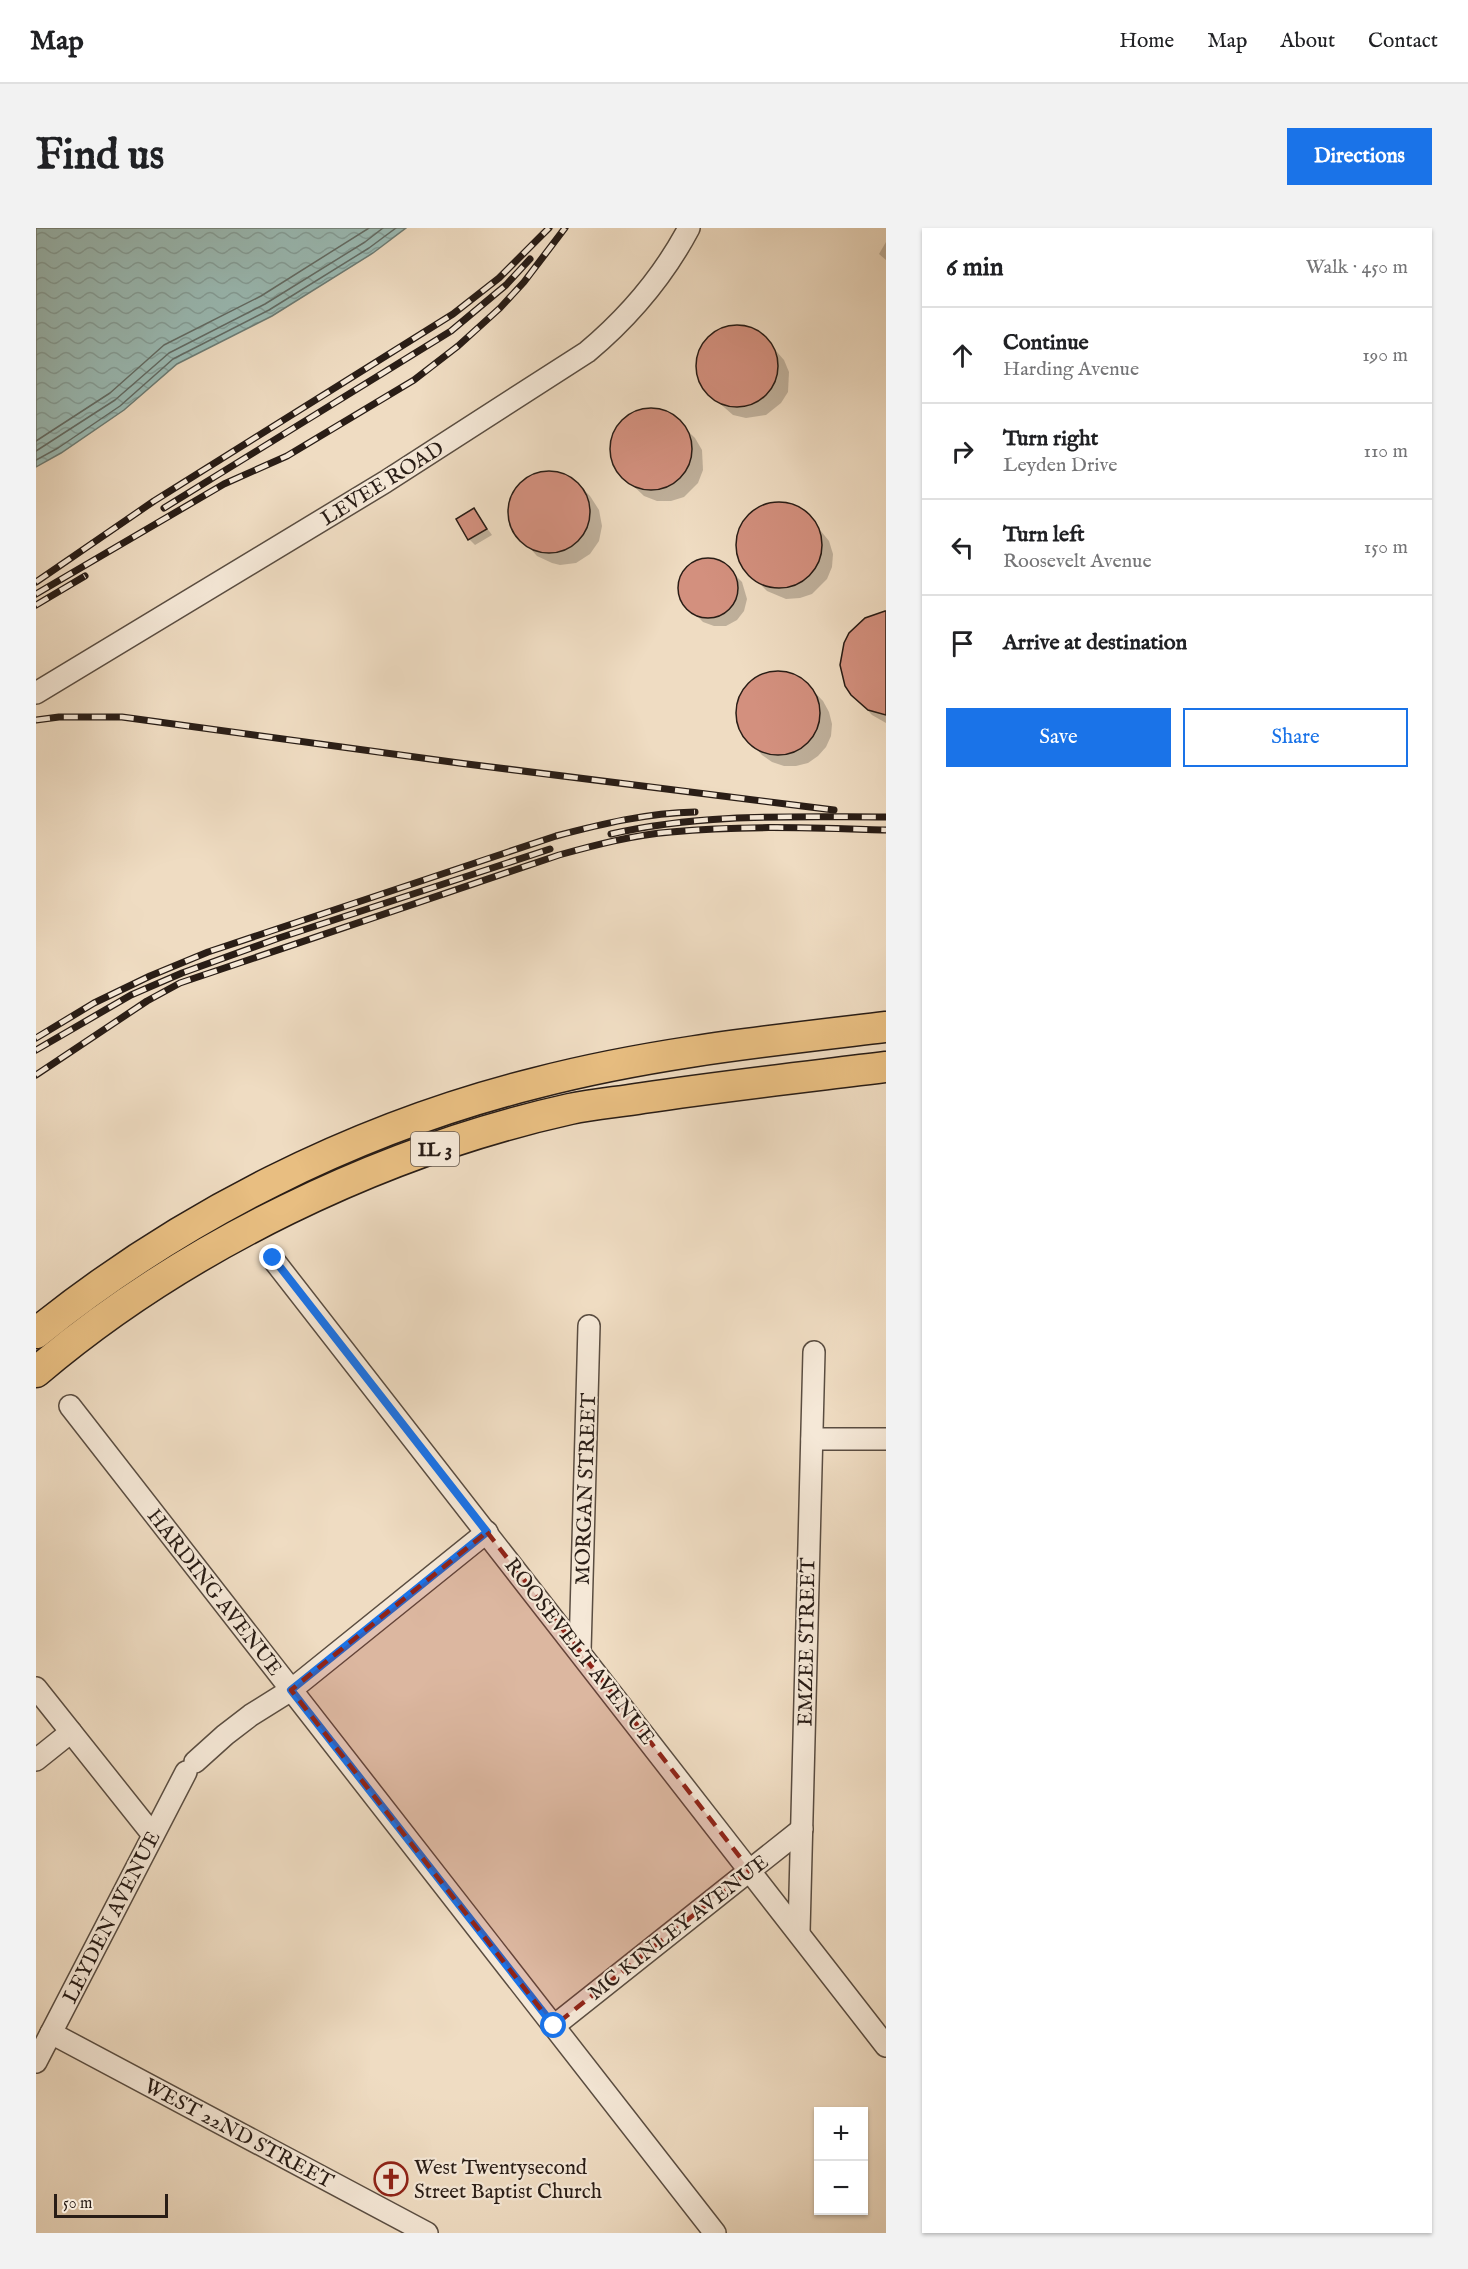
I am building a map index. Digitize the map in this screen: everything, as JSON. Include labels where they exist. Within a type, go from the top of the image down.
[{"type":"highway","name":"IL 3","points":[[36,1332],[107,1279],[234,1202],[349,1147],[407,1124],[500,1093],[585,1071],[695,1050],[886,1027]]},
{"type":"highway","name":"IL 3","points":[[36,1372],[108,1316],[210,1251],[314,1197],[448,1144],[571,1109],[675,1093],[886,1067]]},
{"type":"street","name":"LEVEE ROAD","points":[[36,693],[394,476],[587,352],[617,327],[640,303],[660,277],[689,228]]},
{"type":"street","name":"ROOSEVELT AVENUE","points":[[273,1258],[886,2046]]},
{"type":"street","name":"MORGAN STREET","points":[[580,1651],[589,1326]]},
{"type":"street","name":"EMZEE STREET","points":[[799,1932],[814,1352]]},
{"type":"street","name":"HARDING AVENUE","points":[[70,1406],[716,2233]]},
{"type":"street","points":[[812,1439],[886,1439]]},
{"type":"street","points":[[291,1690],[487,1532]]},
{"type":"street","points":[[36,1688],[153,1835]]},
{"type":"street","name":"LEYDEN AVENUE","points":[[36,2061],[190,1767],[251,1715],[291,1690]]},
{"type":"street","points":[[36,1760],[71,1732]]},
{"type":"street","name":"MC KINLEY AVENUE","points":[[554,2026],[802,1829]]},
{"type":"street","name":"WEST 22ND STREET","points":[[51,2033],[395,2226],[427,2233]]},
{"type":"highlighted area","points":[[487,1532],[750,1870],[554,2026],[291,1690]]},
{"type":"water","points":[[36,228],[406,228],[373,253],[272,316],[177,364],[124,410],[61,453],[36,467]]},
{"type":"building","points":[[737,325],[753,328],[766,337],[775,350],[778,366],[775,382],[766,395],[753,404],[737,407],[721,404],[708,395],[699,382],[696,366],[699,350],[708,337],[721,328]]},
{"type":"building","points":[[651,408],[667,411],[680,420],[689,433],[692,449],[689,465],[680,478],[667,487],[651,490],[635,487],[622,478],[613,465],[610,449],[613,433],[622,420],[635,411]]},
{"type":"building","points":[[541,471],[557,471],[572,478],[583,489],[590,504],[587,528],[578,541],[557,553],[541,553],[526,546],[515,535],[508,520],[508,504],[515,489],[526,478]]},
{"type":"building","points":[[779,502],[795,506],[809,515],[818,529],[822,545],[818,561],[809,575],[795,584],[779,588],[763,584],[749,575],[740,561],[736,545],[740,529],[749,515],[763,506]]},
{"type":"building","points":[[474,508],[487,529],[468,540],[456,519]]},
{"type":"building","points":[[702,558],[714,558],[725,563],[733,571],[738,588],[736,600],[725,613],[714,618],[702,618],[691,613],[683,605],[678,594],[678,582],[683,571],[691,563]]},
{"type":"building","points":[[886,611],[886,715],[868,710],[851,695],[845,686],[840,665],[844,643],[849,633],[865,618]]},
{"type":"building","points":[[778,671],[794,674],[808,683],[817,697],[820,713],[817,729],[808,743],[794,752],[778,755],[762,752],[748,743],[739,729],[736,713],[739,697],[748,683],[762,674]]},
{"type":"railway","points":[[36,582],[154,501],[453,314],[499,278],[549,228]]},
{"type":"railway","points":[[36,594],[224,484],[287,456],[414,380],[458,346],[500,308],[524,282],[565,228]]},
{"type":"railway","points":[[164,508],[451,331],[506,285],[530,259]]},
{"type":"railway","points":[[36,605],[85,576]]},
{"type":"railway","points":[[36,720],[59,717],[122,717],[459,763],[834,810]]},
{"type":"railway","points":[[36,1038],[94,1003],[208,952],[556,836],[624,820],[659,814],[695,812]]},
{"type":"railway","points":[[611,834],[679,822],[714,819],[886,817]]},
{"type":"railway","points":[[36,1075],[147,1001],[180,983],[559,855],[657,833],[725,828],[886,830]]},
{"type":"railway","points":[[36,1050],[131,995],[182,973],[279,938],[550,849]]},
{"type":"place","name":"West Twentysecond Street Baptist Church","points":[[391,2179]]},
{"type":"route","points":[[273,1258],[487,1532],[291,1690],[554,2026]]}]
